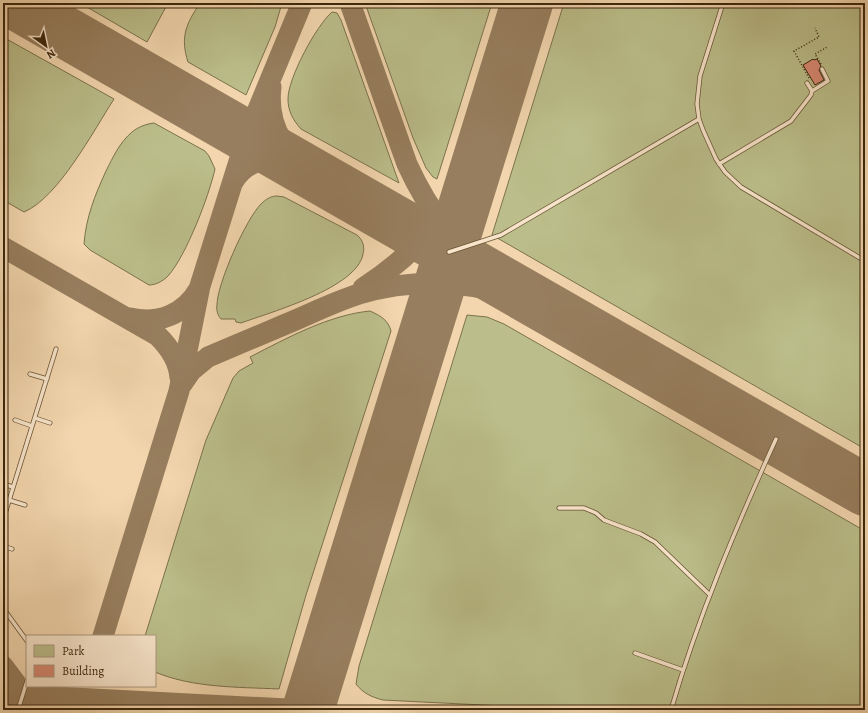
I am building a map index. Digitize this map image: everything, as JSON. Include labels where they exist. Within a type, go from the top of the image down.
[{"type":"lane","points":[[723,3],[700,76],[697,104],[699,119],[707,141],[719,164],[734,181],[750,193],[865,261]]},
{"type":"lane","points":[[719,164],[791,121],[814,90],[828,81],[822,69]]},
{"type":"lane","points":[[807,83],[814,90]]},
{"type":"lane","points":[[450,252],[501,235],[699,119]]},
{"type":"lane","points":[[3,520],[56,349]]},
{"type":"lane","points":[[30,374],[47,379]]},
{"type":"lane","points":[[35,418],[50,422]]},
{"type":"lane","points":[[15,420],[32,426]]},
{"type":"lane","points":[[672,710],[683,670],[710,595],[776,439]]},
{"type":"lane","points":[[3,484],[13,487]]},
{"type":"lane","points":[[9,500],[25,505]]},
{"type":"lane","points":[[559,508],[578,510],[584,508],[596,513],[604,520],[641,534],[655,542],[710,595]]},
{"type":"lane","points":[[3,546],[12,549]]},
{"type":"lane","points":[[3,608],[26,640]]},
{"type":"lane","points":[[634,653],[683,670]]},
{"type":"lane","points":[[18,710],[26,684]]},
{"type":"path","points":[[814,28],[819,37],[794,51],[814,90]]},
{"type":"path","points":[[822,69],[815,54],[827,47],[826,46]]},
{"type":"green space","points":[[80,3],[168,3],[147,42]]},
{"type":"green space","points":[[200,3],[282,3],[275,27],[246,95],[188,62],[185,45],[186,31],[191,18]]},
{"type":"green space","points":[[365,3],[492,3],[437,179],[433,177],[426,168],[413,138]]},
{"type":"green space","points":[[564,3],[865,3],[865,449],[492,235]]},
{"type":"green space","points":[[332,12],[337,13],[341,20],[399,183],[301,129],[293,119],[288,99],[289,90],[293,79],[311,40]]},
{"type":"green space","points":[[3,37],[114,99],[86,145],[62,178],[50,193],[37,204],[24,212],[3,200]]},
{"type":"green space","points":[[154,123],[205,151],[215,169],[208,194],[182,255],[166,278],[162,281],[149,285],[90,250],[84,244],[92,206],[114,155],[120,145],[132,132],[142,126]]},
{"type":"green space","points":[[277,196],[284,197],[357,235],[363,244],[363,254],[357,266],[346,278],[311,297],[241,323],[236,322],[235,319],[221,319],[218,315],[217,309],[218,295],[233,252],[248,223],[261,204],[267,199]]},
{"type":"green space","points":[[370,311],[378,315],[384,319],[391,331],[306,595],[279,689],[200,684],[156,672],[156,635],[145,635],[206,440],[233,378],[239,371],[253,363],[250,357],[308,328],[355,313]]},
{"type":"green space","points":[[467,315],[487,317],[504,324],[865,531],[865,710],[582,710],[383,700],[375,698],[361,690],[356,684],[359,666]]},
{"type":"building","points":[[813,59],[817,59],[821,66],[819,70],[824,80],[815,85],[803,65]]},
{"type":"taxiway","points":[[103,635],[179,391],[200,286],[247,136],[302,3]]},
{"type":"taxiway","points":[[350,3],[407,164],[425,198],[434,213],[457,242],[499,280]]},
{"type":"taxiway","points":[[271,87],[270,103],[272,117],[282,140],[299,161],[322,179]]},
{"type":"taxiway","points":[[233,182],[239,174],[254,163],[279,160],[298,165]]},
{"type":"taxiway","points":[[363,288],[398,263],[428,234],[454,201],[477,164]]},
{"type":"taxiway","points":[[3,247],[158,336],[176,360],[180,378]]},
{"type":"taxiway","points":[[182,384],[191,371],[208,357],[340,301],[359,294],[384,288],[410,284],[435,283],[459,285],[508,295],[556,313]]},
{"type":"taxiway","points":[[130,318],[151,320],[170,316],[186,305],[199,289]]},
{"type":"taxiway","points":[[3,666],[30,702]]},
{"type":"taxiway","points":[[3,692],[17,695],[306,710]]},
{"type":"runway","points":[[14,3],[865,490]]},
{"type":"runway","points":[[308,710],[527,3]]}]
